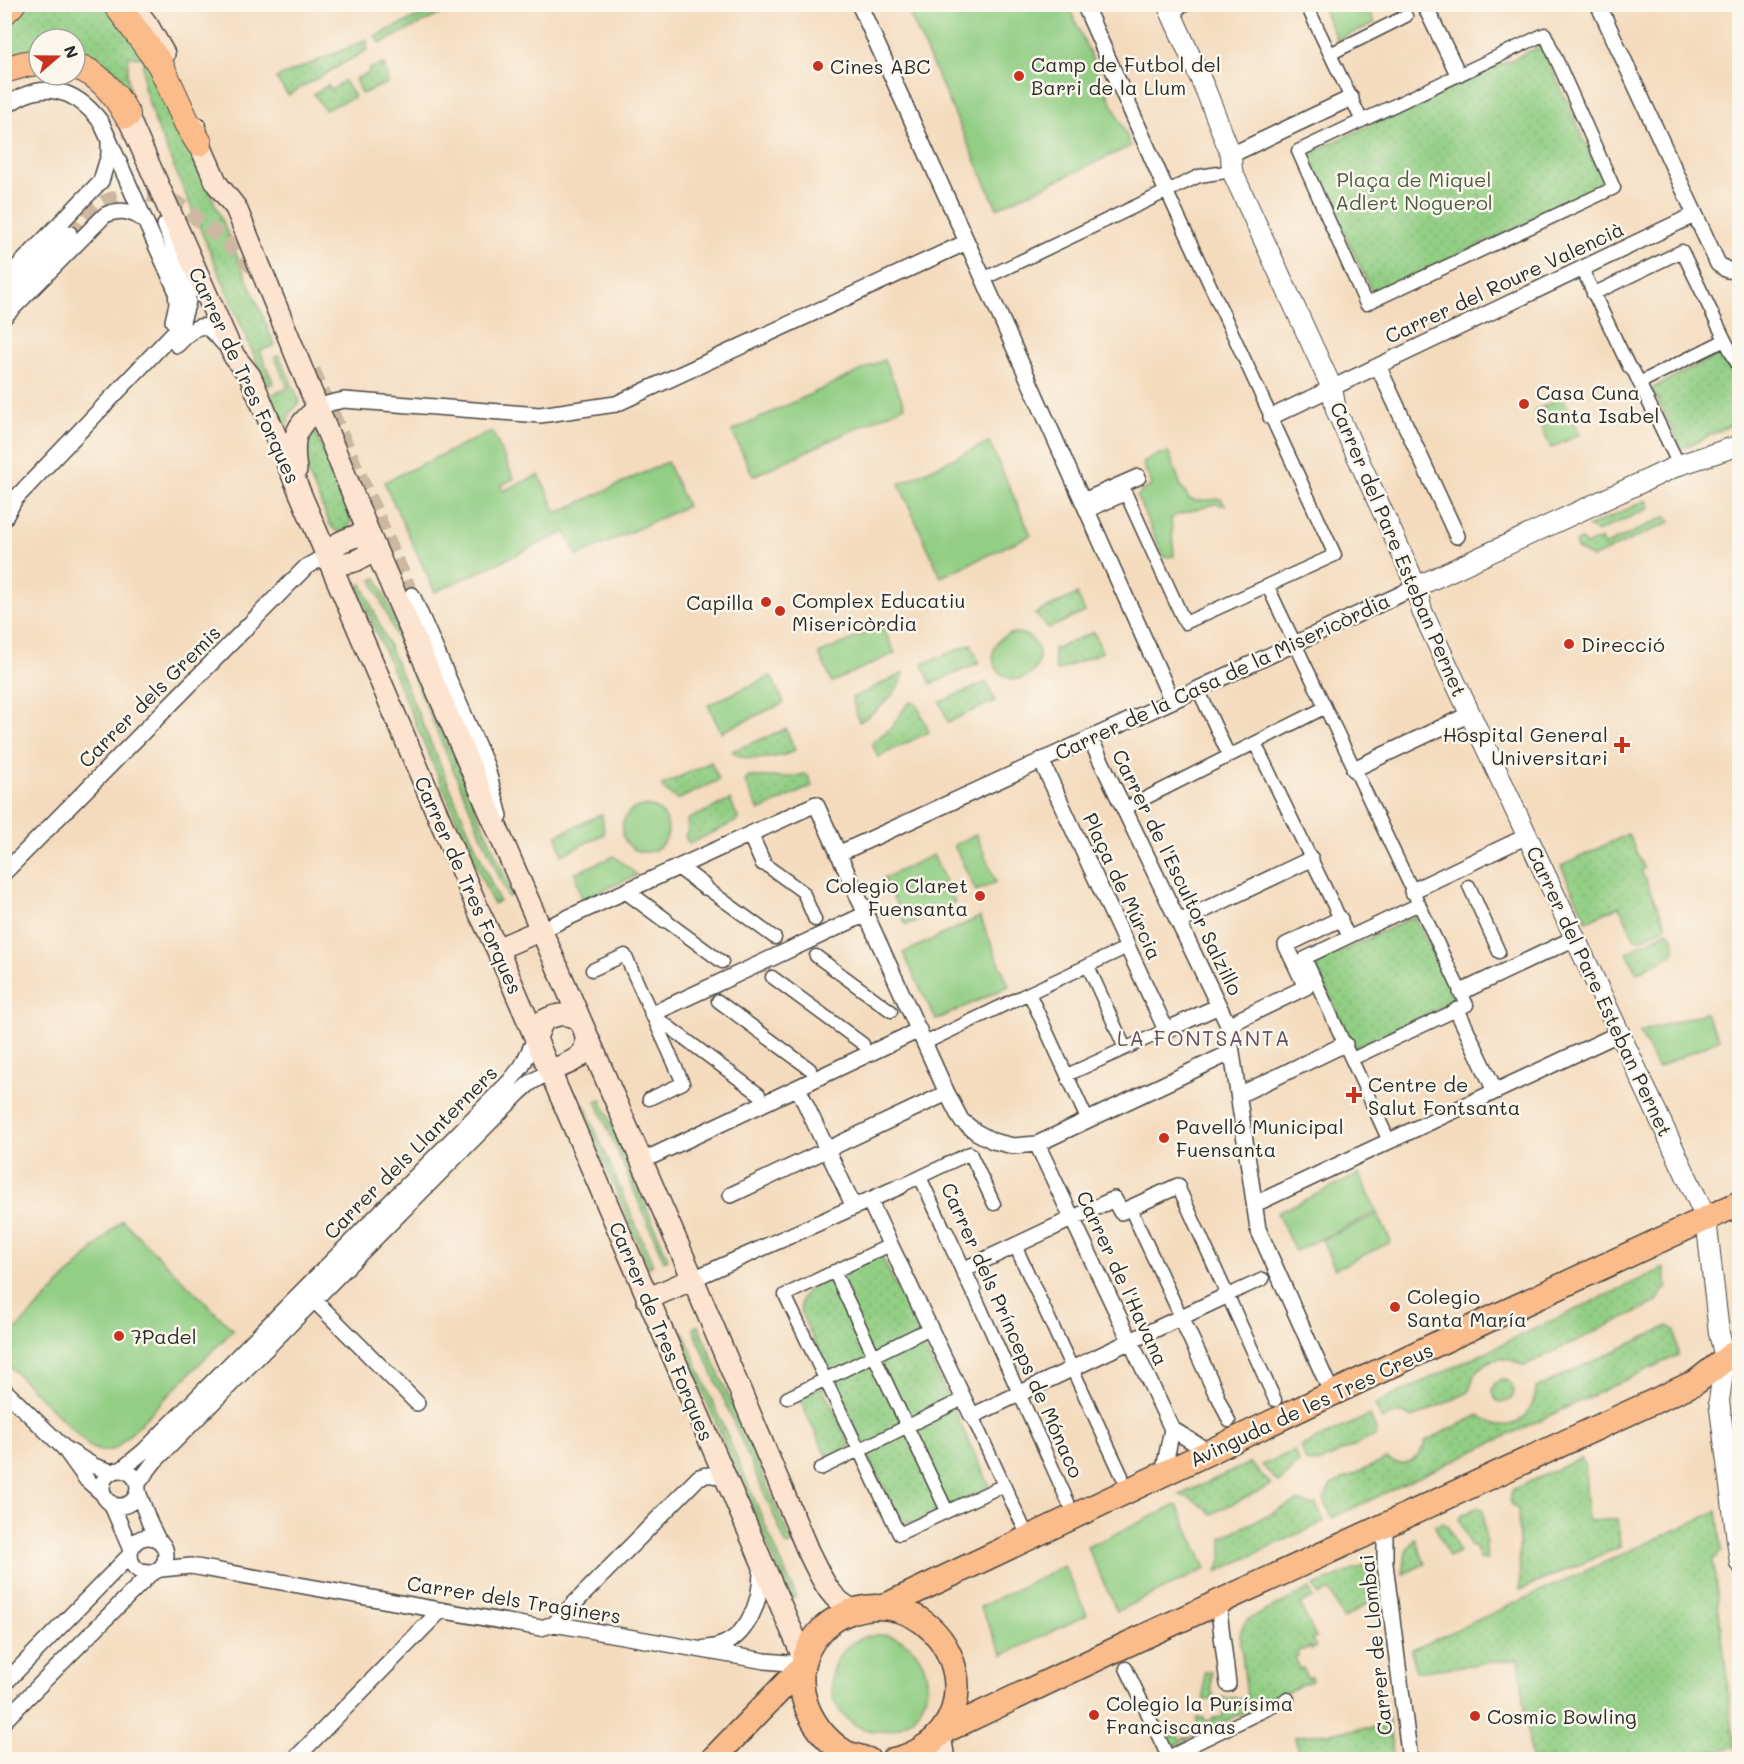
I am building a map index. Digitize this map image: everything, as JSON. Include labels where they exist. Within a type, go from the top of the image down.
[{"type":"highway","points":[[4,12],[12,4]]},
{"type":"highway","points":[[116,4],[160,64],[187,123],[200,143]]},
{"type":"highway","points":[[4,70],[27,63]]},
{"type":"highway","points":[[87,71],[104,83],[118,99],[127,115]]},
{"type":"main road","points":[[132,4],[163,50],[217,184],[236,208],[372,541],[693,1279],[808,1551],[829,1591],[841,1605],[853,1610]]},
{"type":"main road","name":"Carrer de Tres Forques","points":[[127,115],[234,356],[250,376],[481,916],[536,1037],[647,1299],[756,1546],[803,1662]]},
{"type":"main road","points":[[299,492],[294,439],[300,423],[318,409]]},
{"type":"main road","points":[[327,555],[337,543],[356,536],[364,536],[372,541]]},
{"type":"main road","points":[[497,949],[541,930]]},
{"type":"main road","points":[[536,1037],[543,1021],[558,1015],[568,1015],[577,1020],[584,1029],[586,1042],[584,1052],[577,1059],[550,1071]]},
{"type":"main road","name":"Avinguda de les Tres Creus","points":[[883,1607],[1740,1203]]},
{"type":"main road","points":[[647,1299],[693,1279]]},
{"type":"main road","points":[[895,1759],[917,1751],[941,1734],[1218,1603],[1696,1382],[1732,1353]]},
{"type":"main road","points":[[712,1760],[803,1662],[813,1641],[829,1623],[853,1610],[883,1607],[913,1615],[926,1623],[945,1643],[954,1665],[957,1686],[954,1704],[941,1734],[944,1760]]},
{"type":"main road","points":[[803,1662],[801,1684],[803,1700],[818,1729],[827,1739],[848,1754],[868,1760]]},
{"type":"street","points":[[859,4],[1172,701]]},
{"type":"street","points":[[1084,4],[1167,192],[1335,555],[1185,623],[1126,494],[1085,506]]},
{"type":"street","points":[[1306,4],[1362,121]]},
{"type":"street","points":[[1424,4],[1458,74]]},
{"type":"street","points":[[1598,4],[1718,264],[1727,270],[1740,271]]},
{"type":"street","name":"Carrer del Pare Esteban Pernet","points":[[1174,7],[1231,163],[1332,387],[1336,410],[1416,586],[1422,611],[1706,1218],[1719,1333],[1732,1353]]},
{"type":"street","points":[[1330,54],[1406,16]]},
{"type":"street","points":[[1545,34],[1614,188],[1366,304],[1298,152],[1362,121],[1545,34]]},
{"type":"street","points":[[4,108],[15,99],[30,92],[46,90],[63,92],[89,107],[101,122],[146,221],[176,290],[177,304],[168,331],[125,386]]},
{"type":"street","points":[[983,279],[1231,163],[1351,98]]},
{"type":"street","points":[[4,281],[101,182],[109,155],[108,136]]},
{"type":"street","points":[[4,519],[10,503],[182,326],[188,301],[188,284],[149,188],[138,139]]},
{"type":"street","points":[[4,317],[105,215],[125,210],[135,213],[146,221]]},
{"type":"street","name":"Carrer del Roure Valencià","points":[[1271,417],[1694,215]]},
{"type":"street","points":[[4,298],[69,233]]},
{"type":"street","points":[[318,409],[344,400],[540,415],[616,405],[967,242]]},
{"type":"street","points":[[1593,294],[1682,251],[1740,369]]},
{"type":"street","points":[[1582,269],[1679,465]]},
{"type":"street","points":[[125,386],[152,369],[197,327],[205,326],[211,329],[234,356]]},
{"type":"street","points":[[1640,383],[1725,340]]},
{"type":"street","points":[[1378,366],[1457,536]]},
{"type":"street","name":"Carrer de la Casa de la Misericòrdia","points":[[838,854],[1679,465],[1740,445]]},
{"type":"street","points":[[1085,506],[1138,477]]},
{"type":"street","name":"Carrer dels Gremis","points":[[4,873],[306,567],[327,555]]},
{"type":"street","points":[[1268,587],[1415,897],[1462,1002],[1495,1091]]},
{"type":"street","points":[[412,596],[486,765],[515,871]]},
{"type":"street","points":[[1198,689],[1229,756]]},
{"type":"street","points":[[1124,809],[1324,708]]},
{"type":"street","points":[[1354,769],[1470,714]]},
{"type":"street","name":"Carrer de l'Escultor Salzillo","points":[[1090,738],[1228,1025],[1258,1229],[1332,1394]]},
{"type":"street","points":[[1255,743],[1349,937]]},
{"type":"street","name":"Plaça de Múrcia","points":[[1041,760],[1166,1030]]},
{"type":"street","points":[[541,930],[816,804],[947,1094],[961,1120],[976,1132],[993,1141],[1012,1146],[1037,1144],[1232,1052]]},
{"type":"street","points":[[750,834],[764,863],[803,892],[815,920]]},
{"type":"street","points":[[1389,1141],[1305,958],[1349,937],[1415,897],[1527,836]]},
{"type":"street","points":[[1179,922],[1311,859]]},
{"type":"street","points":[[679,867],[775,938]]},
{"type":"street","points":[[1469,886],[1499,952]]},
{"type":"street","points":[[626,891],[722,962]]},
{"type":"street","points":[[652,1014],[866,914]]},
{"type":"street","points":[[1228,1025],[1306,987],[1286,945],[1340,919]]},
{"type":"street","points":[[1352,1059],[1462,1002],[1575,938]]},
{"type":"street","name":"Plaça de Múrcia","points":[[922,1037],[1029,993],[1119,951]]},
{"type":"street","points":[[592,970],[625,955],[683,1083],[649,1099]]},
{"type":"street","points":[[816,956],[891,1011]]},
{"type":"street","points":[[1088,966],[1125,1048]]},
{"type":"street","points":[[772,977],[863,1044]]},
{"type":"street","points":[[1029,993],[1088,1121]]},
{"type":"street","points":[[718,1001],[810,1069]]},
{"type":"street","points":[[1067,1075],[1219,1006]]},
{"type":"street","points":[[652,1014],[759,1094]]},
{"type":"street","points":[[1255,1204],[1620,1033]]},
{"type":"street","name":"Carrer dels Llanterners","points":[[138,1487],[154,1462],[510,1081],[522,1066],[536,1037]]},
{"type":"street","points":[[642,1161],[798,1088],[922,1037]]},
{"type":"street","points":[[1239,1095],[1345,1044]]},
{"type":"street","name":"Carrer dels Llanterners","points":[[116,1471],[144,1451],[525,1088],[550,1071]]},
{"type":"street","points":[[798,1088],[854,1207]]},
{"type":"street","points":[[731,1196],[947,1094]]},
{"type":"street","name":"Carrer de l'Havana","points":[[1037,1144],[1172,1429]]},
{"type":"street","points":[[693,1279],[970,1153],[994,1204]]},
{"type":"street","name":"Carrer dels Prínceps de Mónaco","points":[[920,1177],[1068,1502]]},
{"type":"street","points":[[963,1270],[1114,1199],[1121,1212],[1178,1186],[1275,1400]]},
{"type":"street","points":[[869,1200],[1029,1539]]},
{"type":"street","points":[[1130,1208],[1229,1421]]},
{"type":"street","points":[[890,1245],[785,1295],[899,1534],[1004,1485]]},
{"type":"street","points":[[1019,1254],[1122,1476]]},
{"type":"street","points":[[834,1271],[947,1511]]},
{"type":"street","points":[[972,1416],[1263,1279]]},
{"type":"street","points":[[309,1295],[417,1402]]},
{"type":"street","points":[[787,1398],[922,1332]]},
{"type":"street","points":[[1732,1353],[1719,1401],[1740,1563]]},
{"type":"street","points":[[4,1390],[64,1448],[87,1480],[107,1499],[122,1506],[128,1504],[132,1502],[138,1487]]},
{"type":"street","points":[[820,1469],[955,1403]]},
{"type":"street","points":[[1163,1474],[1172,1429],[1209,1452]]},
{"type":"street","points":[[4,1721],[166,1559],[162,1544],[150,1524],[132,1474],[94,1466],[64,1448]]},
{"type":"street","points":[[116,1471],[104,1482],[107,1499],[130,1552],[130,1560],[136,1569],[155,1571]]},
{"type":"street","points":[[554,1624],[699,1477],[709,1474],[718,1476],[731,1489]]},
{"type":"street","name":"Carrer de Llombai","points":[[1384,1526],[1385,1564],[1410,1760]]},
{"type":"street","points":[[4,1684],[130,1552],[133,1545],[142,1538],[153,1538],[162,1544]]},
{"type":"street","name":"Carrer dels Traginers","points":[[162,1544],[189,1559],[218,1570]]},
{"type":"street","points":[[690,1649],[712,1648],[724,1644],[745,1628],[758,1599],[761,1582],[761,1564],[756,1546]]},
{"type":"street","name":"Carrer dels Traginers","points":[[155,1571],[191,1566],[541,1628],[554,1624],[765,1661],[803,1662]]},
{"type":"street","points":[[1218,1603],[1228,1684]]},
{"type":"street","points":[[294,1760],[441,1610]]},
{"type":"street","points":[[1126,1668],[1168,1757],[1288,1699]]},
{"type":"green space","points":[[447,4],[459,5],[381,43],[375,36]]},
{"type":"green space","name":"Camp de Futbol del Barri de la Llum","points":[[910,4],[1068,5],[1131,146],[997,208],[906,6]]},
{"type":"green space","points":[[30,5],[109,5],[161,77],[275,345],[260,351],[273,383],[267,386],[155,122],[144,87],[143,58],[129,56],[127,74],[133,109],[87,66],[87,27],[27,27],[27,54],[5,59],[4,29]]},
{"type":"green space","points":[[1321,5],[1366,5],[1375,23],[1337,40]]},
{"type":"green space","points":[[367,40],[367,50],[288,95],[276,78]]},
{"type":"green space","name":"Plaça de Miquel Adlert Noguerol","points":[[1541,46],[1606,187],[1373,294],[1308,154]]},
{"type":"green space","points":[[384,64],[388,83],[361,94],[355,79],[369,73],[369,69]]},
{"type":"green space","points":[[344,81],[354,97],[325,110],[314,94],[328,85],[331,90]]},
{"type":"green space","points":[[1722,353],[1739,387],[1739,421],[1682,449],[1652,388]]},
{"type":"green space","points":[[279,355],[300,402],[290,413],[286,430],[283,431],[271,395],[288,388],[275,357]]},
{"type":"green space","points":[[884,360],[905,406],[753,476],[732,431]]},
{"type":"green space","points":[[1563,397],[1580,434],[1551,448],[1534,411]]},
{"type":"green space","points":[[492,431],[514,479],[501,485],[503,491],[539,475],[557,513],[667,462],[687,506],[578,556],[565,532],[435,592],[384,482]]},
{"type":"green space","points":[[315,432],[351,517],[350,528],[341,532],[331,526],[302,460],[304,441]]},
{"type":"green space","points":[[989,442],[1031,535],[941,577],[899,484]]},
{"type":"green space","points":[[1169,453],[1181,486],[1189,499],[1197,501],[1221,499],[1225,505],[1215,504],[1174,516],[1171,519],[1174,556],[1164,557],[1137,497],[1152,485],[1143,464],[1154,455]]},
{"type":"green space","points":[[1647,500],[1650,508],[1597,532],[1588,527]]},
{"type":"green space","points":[[1667,516],[1670,522],[1592,558],[1577,549],[1575,543],[1581,540],[1586,545],[1601,539],[1604,546]]},
{"type":"green space","points":[[377,578],[513,895],[508,897],[372,580]]},
{"type":"green space","points":[[362,584],[499,901],[493,904],[357,587]]},
{"type":"green space","points":[[1077,594],[1085,612],[1049,628],[1035,614]]},
{"type":"green space","points":[[882,626],[895,653],[832,682],[819,654]]},
{"type":"green space","points":[[1094,632],[1102,652],[1057,671],[1054,649]]},
{"type":"green space","points":[[1016,633],[1032,640],[1039,656],[1032,672],[1016,679],[1000,672],[993,656],[1000,640]]},
{"type":"green space","points":[[971,644],[979,663],[931,684],[923,664]]},
{"type":"green space","points":[[904,673],[893,694],[859,722],[852,698]]},
{"type":"green space","points":[[771,676],[784,703],[721,732],[708,705]]},
{"type":"green space","points":[[987,682],[995,701],[948,722],[940,702]]},
{"type":"green space","points":[[911,702],[917,704],[929,732],[878,757],[872,743],[892,727]]},
{"type":"green space","points":[[786,729],[795,750],[789,753],[753,759],[737,755],[732,751]]},
{"type":"green space","points":[[711,762],[719,780],[677,800],[662,788],[662,785]]},
{"type":"green space","points":[[805,774],[812,786],[759,811],[745,782],[748,777],[790,777]]},
{"type":"green space","points":[[730,800],[739,820],[689,844],[685,836],[688,831],[687,820]]},
{"type":"green space","points":[[645,806],[661,813],[668,829],[661,845],[645,852],[629,845],[622,829],[629,813]]},
{"type":"green space","points":[[602,814],[604,834],[562,855],[557,835]]},
{"type":"green space","points":[[976,834],[996,882],[976,891],[954,845]]},
{"type":"green space","points":[[1628,834],[1644,868],[1641,871],[1666,925],[1665,928],[1639,940],[1635,939],[1619,906],[1587,921],[1561,866]]},
{"type":"green space","points":[[933,855],[955,902],[906,925],[884,878]]},
{"type":"green space","points":[[614,856],[637,875],[582,900],[575,873]]},
{"type":"green space","points":[[1415,916],[1455,1001],[1354,1048],[1314,964]]},
{"type":"green space","points":[[980,917],[1009,986],[936,1020],[903,953]]},
{"type":"green space","points":[[1668,931],[1674,942],[1672,955],[1637,973],[1627,952]]},
{"type":"green space","points":[[1705,1013],[1720,1039],[1657,1068],[1640,1032]]},
{"type":"green space","points":[[601,1099],[668,1259],[664,1261],[596,1101]]},
{"type":"green space","points":[[585,1106],[653,1265],[648,1267],[581,1108]]},
{"type":"green space","points":[[1359,1174],[1377,1212],[1295,1251],[1277,1213]]},
{"type":"green space","points":[[1378,1214],[1391,1242],[1335,1269],[1322,1240]]},
{"type":"green space","name":"7Padel","points":[[122,1220],[233,1330],[117,1447],[103,1451],[89,1446],[5,1362],[5,1341]]},
{"type":"green space","points":[[881,1254],[990,1487],[915,1523],[909,1523],[897,1516],[800,1309],[801,1299],[810,1288]]},
{"type":"green space","points":[[1664,1268],[1667,1288],[1657,1302],[1524,1366],[1505,1359],[1489,1362],[1476,1373],[1469,1392],[1413,1418],[1398,1414],[1382,1420],[1375,1404]]},
{"type":"green space","points":[[698,1325],[792,1544],[787,1546],[693,1328]]},
{"type":"green space","points":[[1668,1326],[1675,1330],[1678,1355],[1332,1518],[1324,1499],[1331,1485],[1386,1459],[1399,1463],[1411,1461],[1420,1454],[1425,1441],[1479,1415],[1499,1425],[1517,1422],[1530,1409],[1536,1388]]},
{"type":"green space","points":[[683,1332],[796,1597],[791,1599],[678,1334]]},
{"type":"green space","points":[[1503,1380],[1511,1383],[1514,1391],[1511,1399],[1503,1402],[1495,1399],[1492,1391],[1495,1383]]},
{"type":"green space","points":[[822,1387],[851,1446],[827,1457],[799,1398]]},
{"type":"green space","points":[[1370,1415],[1376,1430],[1375,1436],[1318,1463],[1306,1461],[1300,1447]]},
{"type":"green space","points":[[1294,1451],[1299,1463],[1278,1482],[1262,1465]]},
{"type":"green space","points":[[1582,1459],[1585,1467],[1588,1521],[1618,1519],[1620,1547],[1520,1590],[1518,1510],[1510,1503],[1512,1490]]},
{"type":"green space","points":[[1250,1463],[1272,1485],[1211,1514],[1197,1502],[1180,1495]]},
{"type":"green space","points":[[1297,1501],[1310,1505],[1316,1504],[1324,1522],[1217,1572],[1222,1556],[1222,1537]]},
{"type":"green space","points":[[1177,1505],[1206,1569],[1117,1611],[1087,1547]]},
{"type":"green space","points":[[1477,1507],[1483,1509],[1487,1560],[1480,1559],[1475,1546],[1471,1547],[1459,1519]]},
{"type":"green space","points":[[1717,1511],[1722,1551],[1713,1560],[1735,1748],[1638,1760],[1531,1759],[1519,1659],[1415,1672],[1412,1650]]},
{"type":"green space","points":[[1443,1523],[1449,1527],[1459,1552],[1449,1557],[1435,1526]]},
{"type":"green space","points":[[1415,1538],[1425,1564],[1403,1574],[1406,1552]]},
{"type":"green space","points":[[1365,1565],[1371,1569],[1375,1599],[1343,1619],[1330,1590],[1319,1595],[1314,1586]]},
{"type":"green space","points":[[1064,1566],[1087,1615],[1003,1655],[980,1607]]},
{"type":"green space","points":[[1310,1589],[1313,1598],[1300,1604],[1316,1638],[1312,1640],[1316,1647],[1297,1652],[1298,1656],[1295,1657],[1300,1669],[1303,1668],[1307,1678],[1311,1676],[1312,1680],[1197,1735],[1197,1718],[1204,1718],[1205,1721],[1223,1717],[1222,1699],[1204,1700],[1204,1672],[1211,1672],[1212,1693],[1216,1698],[1247,1698],[1240,1635],[1242,1627],[1247,1620]]},
{"type":"green space","points":[[879,1635],[897,1639],[913,1649],[923,1665],[927,1683],[923,1701],[913,1717],[897,1727],[879,1731],[861,1727],[845,1717],[835,1701],[831,1683],[835,1665],[845,1649],[861,1639]]},
{"type":"green space","points":[[1387,1712],[1394,1759],[1299,1759],[1295,1737],[1383,1726],[1382,1713]]},
{"type":"green space","points":[[1162,1734],[1178,1736],[1179,1739],[1193,1737],[1169,1748]]},
{"type":"tunnel","points":[[69,233],[94,208],[104,202],[123,196],[153,195],[187,210],[234,249],[260,276]]},
{"type":"tunnel","points":[[313,370],[412,595]]},
{"type":"place","name":"Cines ABC","points":[[818,66]]},
{"type":"place","name":"Camp de Futbol del Barri de la Llum","points":[[1019,76]]},
{"type":"place","name":"Casa Cuna Santa Isabel","points":[[1524,404]]},
{"type":"place","name":"Capilla","points":[[766,602]]},
{"type":"place","name":"Complex Educatiu Misericòrdia","points":[[780,611]]},
{"type":"place","name":"Direcció","points":[[1569,644]]},
{"type":"place","name":"Hospital General Universitari","points":[[1622,745]]},
{"type":"place","name":"Colegio Claret Fuensanta","points":[[980,896]]},
{"type":"place","name":"Centre de Salut Fontsanta","points":[[1354,1095]]},
{"type":"place","name":"Pavelló Municipal Fuensanta","points":[[1164,1138]]},
{"type":"place","name":"Colegio Santa María","points":[[1395,1307]]},
{"type":"place","name":"7Padel","points":[[119,1336]]},
{"type":"place","name":"Colegio la Purísima Franciscanas","points":[[1094,1715]]},
{"type":"place","name":"Cosmic Bowling","points":[[1475,1716]]},
{"type":"district","name":"LA FONTSANTA","points":[[1204,1037]]}]
